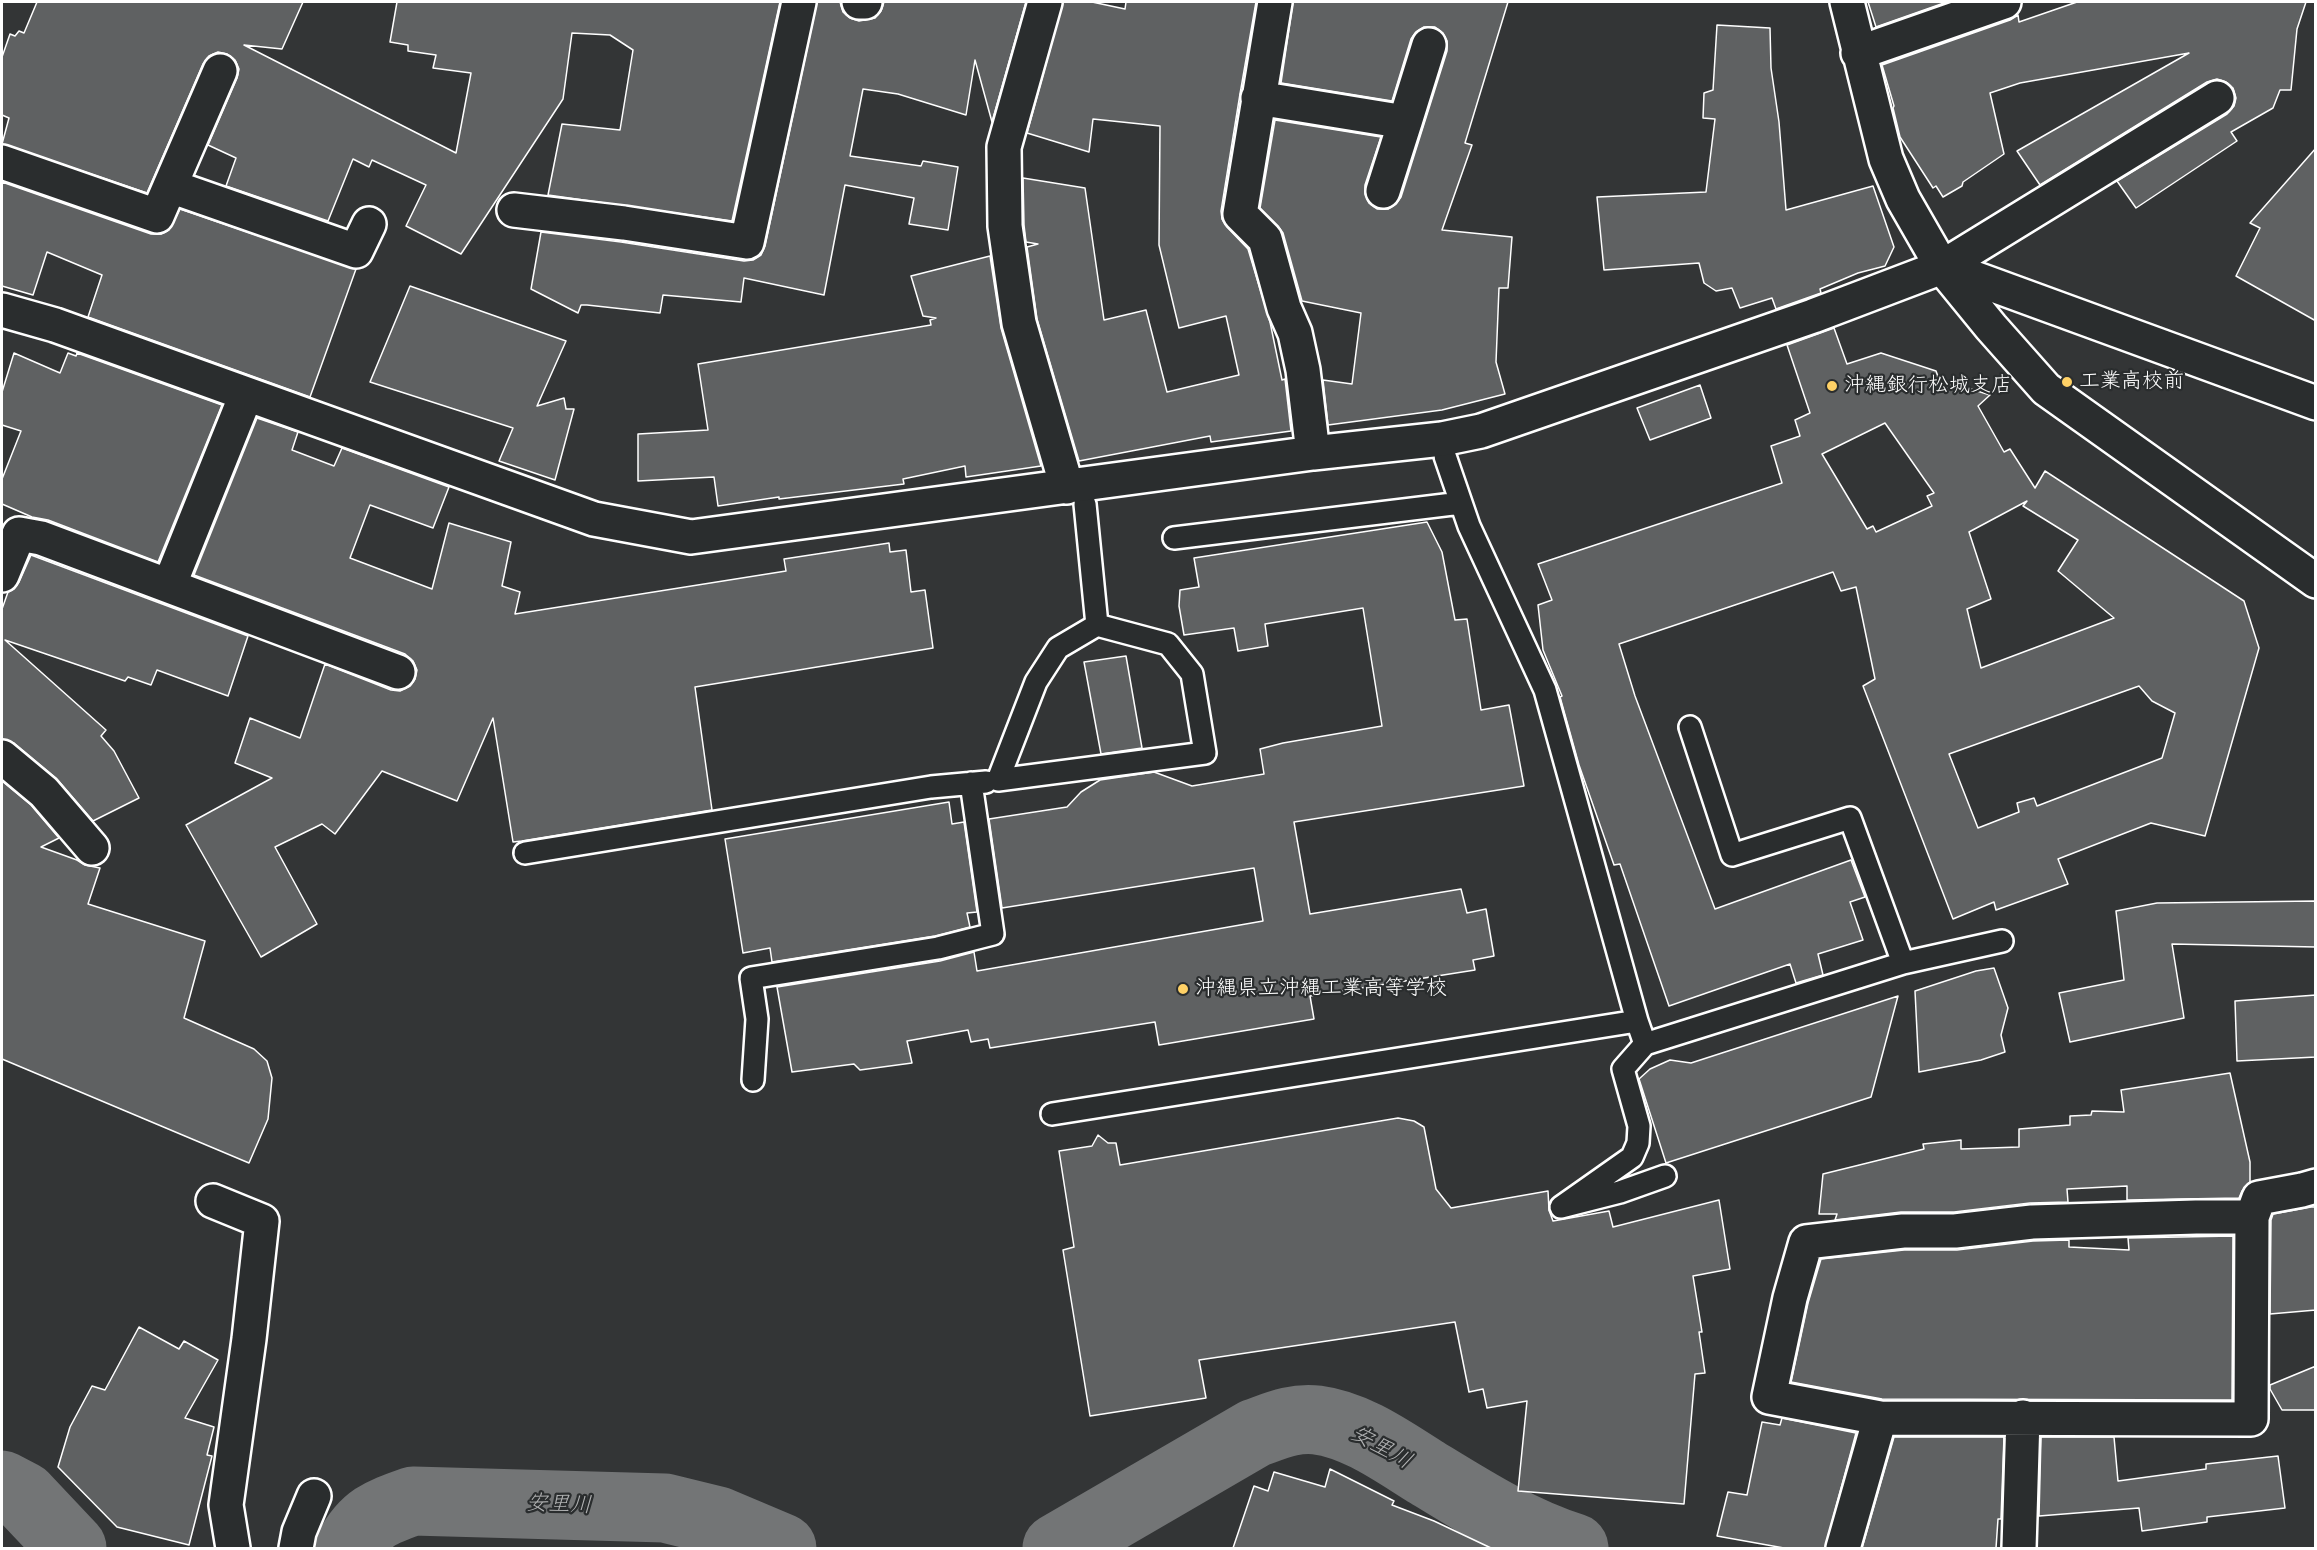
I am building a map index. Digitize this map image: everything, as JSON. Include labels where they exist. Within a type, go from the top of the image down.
[{"type":"street","points":[[514,210],[624,223],[747,242],[799,2]]},
{"type":"street","points":[[860,2],[865,2]]},
{"type":"street","points":[[1045,2],[1004,147],[1005,226],[1019,323],[1078,491]]},
{"type":"street","points":[[1275,2],[1240,214],[1265,239],[1284,308],[1295,333],[1303,370],[1312,453]]},
{"type":"street","points":[[1847,2],[1886,159],[1902,199],[1942,267],[2046,389],[2316,581]]},
{"type":"street","points":[[1858,53],[2004,2]]},
{"type":"street","points":[[1383,191],[1429,45]]},
{"type":"street","points":[[2,162],[157,216],[220,71]]},
{"type":"street","points":[[1258,98],[1405,122]]},
{"type":"street","points":[[2,310],[55,325],[594,519],[691,537],[1078,491],[1312,453],[1444,447],[1492,427],[1813,316],[1942,267],[2217,98]]},
{"type":"street","points":[[170,186],[356,251],[369,224]]},
{"type":"street","points":[[1942,267],[2316,403]]},
{"type":"street","points":[[169,586],[246,395]]},
{"type":"street","points":[[2,575],[20,534],[40,538],[398,672]]},
{"type":"street","points":[[2,757],[44,792],[92,848]]},
{"type":"street","points":[[2252,1217],[2196,1216],[2032,1222],[1955,1231],[1903,1232],[1806,1242],[1790,1298],[1769,1397],[1880,1418],[2251,1419],[2252,1217],[2259,1198],[2316,1186]]},
{"type":"street","points":[[213,1201],[262,1221],[249,1339],[226,1505],[233,1548]]},
{"type":"street","points":[[2019,1548],[2023,1417]]},
{"type":"street","points":[[1843,1548],[1880,1418]]},
{"type":"street","points":[[296,1548],[299,1532],[314,1496]]},
{"type":"lane","points":[[1444,447],[1469,526],[1545,690],[1645,1044]]},
{"type":"lane","points":[[1078,491],[1097,625]]},
{"type":"lane","points":[[1174,538],[1461,503]]},
{"type":"lane","points":[[525,853],[931,787],[998,780],[1205,753],[1192,674],[1168,644],[1097,625],[1058,648],[1036,682],[998,780]]},
{"type":"lane","points":[[1690,727],[1732,855],[1850,818],[1903,963]]},
{"type":"lane","points":[[753,1080],[758,1018],[751,978],[938,948],[993,934],[971,783]]},
{"type":"lane","points":[[1665,1176],[1620,1192],[1562,1207],[1632,1157],[1638,1143],[1639,1126],[1623,1069],[1645,1044],[1903,963],[2002,941]]},
{"type":"lane","points":[[1052,1114],[1637,1021]]},
{"type":"building","points":[[37,2],[303,2],[282,49],[244,45],[456,153],[471,73],[433,68],[436,55],[408,51],[408,45],[390,42],[397,2],[780,2],[732,221],[548,195],[562,124],[620,130],[633,50],[610,35],[572,33],[563,99],[461,254],[406,226],[426,185],[372,160],[369,167],[353,159],[328,221],[226,186],[236,158],[208,145],[239,69],[235,60],[227,54],[218,52],[209,56],[203,64],[147,193],[2,144],[9,118],[2,115],[2,57],[10,34],[15,36],[19,31],[24,33]]},
{"type":"building","points":[[817,2],[840,2],[843,12],[859,21],[875,18],[884,2],[1026,2],[992,122],[975,60],[966,115],[898,94],[863,89],[850,156],[921,166],[923,161],[958,167],[948,230],[909,224],[914,198],[845,185],[824,295],[744,278],[741,302],[663,295],[660,313],[581,305],[578,313],[531,289],[541,232],[744,261],[753,260],[761,255],[765,246]]},
{"type":"building","points":[[1063,2],[1092,2],[1125,9],[1126,2],[1256,2],[1221,211],[1222,219],[1227,227],[1248,249],[1270,322],[1282,380],[1285,379],[1291,431],[1211,442],[1210,436],[1079,461],[1037,319],[1027,247],[1038,244],[1026,242],[1023,178],[1085,188],[1104,320],[1146,310],[1167,392],[1239,375],[1226,316],[1179,328],[1159,245],[1160,126],[1093,119],[1089,152],[1027,133]]},
{"type":"building","points":[[1293,2],[1508,2],[1465,143],[1472,145],[1442,230],[1512,237],[1508,288],[1499,288],[1496,362],[1505,394],[1442,410],[1328,425],[1323,380],[1352,384],[1361,313],[1302,301],[1283,233],[1260,208],[1275,120],[1381,137],[1365,185],[1365,194],[1369,203],[1377,209],[1388,209],[1401,197],[1447,51],[1447,41],[1443,33],[1435,27],[1424,27],[1416,32],[1411,39],[1392,101],[1281,83]]},
{"type":"building","points":[[1868,2],[1944,2],[1944,3],[1876,27]]},
{"type":"building","points":[[2077,2],[2306,2],[2297,29],[2291,90],[2280,90],[2273,108],[2231,132],[2237,141],[2136,208],[2117,181],[2227,114],[2234,106],[2236,98],[2233,88],[2217,79],[2207,82],[2040,185],[2017,151],[2189,53],[2020,83],[1990,93],[2004,154],[1963,182],[1962,186],[1943,197],[1936,186],[1933,188],[1900,137],[1882,65],[2010,20],[2018,15],[2019,22]]},
{"type":"building","points":[[1717,25],[1770,28],[1771,68],[1779,122],[1786,210],[1873,186],[1894,247],[1885,266],[1858,273],[1820,289],[1821,293],[1776,309],[1772,298],[1740,308],[1732,288],[1716,291],[1704,283],[1699,263],[1604,270],[1597,197],[1706,192],[1715,119],[1703,118],[1704,93],[1713,90]]},
{"type":"building","points":[[2316,148],[2316,321],[2236,276],[2260,228],[2250,223]]},
{"type":"building","points":[[2,182],[151,234],[161,234],[169,230],[180,209],[356,269],[310,397],[88,317],[102,275],[47,252],[33,295],[2,286]]},
{"type":"building","points":[[990,256],[1001,328],[1041,466],[966,477],[965,466],[903,479],[904,484],[718,506],[714,477],[638,481],[638,434],[708,430],[698,364],[931,325],[930,320],[936,318],[923,316],[911,276]]},
{"type":"building","points":[[410,286],[566,341],[537,406],[564,398],[566,409],[574,409],[555,480],[499,461],[513,428],[370,382]]},
{"type":"building","points":[[1834,328],[1847,364],[1881,353],[1936,371],[1939,379],[1990,395],[1978,406],[2004,452],[2010,449],[2035,488],[2045,471],[2244,601],[2259,648],[2205,836],[2151,823],[2058,859],[2068,884],[1996,910],[1994,902],[1953,919],[1863,686],[1875,679],[1856,587],[1841,591],[1833,572],[1619,644],[1635,696],[1715,909],[1851,860],[1865,897],[1850,902],[1863,940],[1818,954],[1823,975],[1796,983],[1790,964],[1669,1006],[1620,864],[1614,865],[1579,765],[1560,697],[1562,696],[1543,650],[1538,605],[1552,600],[1538,564],[1782,483],[1771,446],[1800,436],[1795,420],[1810,413],[1787,345]],"holes":[[[1885,423],[1934,493],[1927,496],[1932,506],[1876,532],[1873,526],[1867,529],[1822,454]],[[2027,501],[2023,506],[2078,540],[2058,571],[2114,618],[1981,668],[1967,609],[1991,599],[1969,532]],[[2139,686],[2152,701],[2175,713],[2162,758],[2037,806],[2034,798],[2017,803],[2019,812],[1978,828],[1949,754]]]},
{"type":"building","points":[[14,353],[60,373],[68,353],[76,356],[77,353],[222,405],[158,562],[2,504],[2,479],[21,431],[2,425],[2,392]]},
{"type":"building","points":[[1700,385],[1711,418],[1650,440],[1637,408]]},
{"type":"building","points":[[257,418],[298,432],[292,450],[334,466],[342,448],[449,487],[433,528],[370,505],[350,558],[432,589],[449,523],[511,542],[502,586],[520,592],[515,614],[786,571],[784,559],[889,543],[890,552],[906,550],[911,592],[925,590],[933,648],[695,687],[712,810],[522,841],[513,842],[493,718],[457,801],[382,771],[335,834],[322,824],[275,847],[317,924],[261,957],[186,825],[272,778],[235,763],[250,718],[300,738],[325,664],[391,690],[400,691],[410,686],[417,670],[413,661],[405,654],[194,575]]},
{"type":"building","points":[[1427,522],[1442,552],[1455,620],[1467,619],[1481,710],[1509,705],[1524,786],[1294,822],[1310,914],[1461,889],[1467,913],[1486,909],[1494,956],[1473,960],[1475,970],[1310,996],[1314,1019],[1159,1045],[1155,1022],[990,1048],[988,1039],[971,1042],[968,1030],[907,1041],[912,1063],[860,1070],[854,1064],[792,1072],[777,987],[940,961],[974,952],[977,971],[1263,921],[1254,868],[1002,908],[989,819],[1067,807],[1081,792],[1100,780],[1154,772],[1192,786],[1264,774],[1260,749],[1382,726],[1363,608],[1265,624],[1268,646],[1238,651],[1234,628],[1184,635],[1179,606],[1180,590],[1199,587],[1194,558]]},
{"type":"building","points":[[31,555],[248,636],[228,696],[157,670],[151,685],[128,677],[125,681],[5,640],[106,730],[101,736],[114,751],[139,798],[93,821],[56,778],[14,743],[2,739],[2,609],[8,592],[14,589],[19,582]]},
{"type":"building","points":[[1126,656],[1142,748],[1101,754],[1084,662]]},
{"type":"building","points":[[2,781],[31,805],[59,838],[41,847],[85,865],[100,868],[88,904],[205,941],[184,1018],[254,1049],[267,1061],[272,1078],[268,1119],[249,1163],[2,1059]]},
{"type":"building","points":[[949,802],[952,824],[964,822],[977,912],[967,913],[970,927],[935,936],[772,962],[770,948],[743,953],[725,839]]},
{"type":"building","points":[[2316,901],[2316,947],[2172,944],[2184,1018],[2070,1042],[2059,993],[2124,980],[2116,911],[2157,903]]},
{"type":"building","points":[[1994,968],[2008,1008],[2001,1035],[2005,1052],[1981,1060],[1919,1072],[1915,991],[1976,971]]},
{"type":"building","points":[[2316,995],[2316,1057],[2237,1061],[2235,1001]]},
{"type":"building","points":[[1898,996],[1871,1097],[1666,1163],[1639,1079],[1650,1069],[1670,1060],[1691,1063]]},
{"type":"building","points":[[2230,1073],[2250,1162],[2250,1182],[2239,1198],[2127,1200],[2127,1186],[2067,1189],[2068,1202],[2030,1203],[1954,1212],[1901,1212],[1835,1220],[1837,1214],[1819,1214],[1823,1174],[1924,1149],[1923,1144],[1961,1140],[1961,1149],[2019,1147],[2019,1129],[2070,1125],[2070,1116],[2091,1115],[2092,1111],[2124,1112],[2121,1090]]},
{"type":"building","points":[[1398,1118],[1414,1121],[1424,1127],[1436,1189],[1451,1208],[1548,1191],[1549,1210],[1553,1221],[1609,1211],[1613,1227],[1719,1200],[1730,1269],[1693,1276],[1702,1332],[1699,1332],[1705,1373],[1695,1374],[1684,1504],[1518,1491],[1527,1401],[1487,1408],[1483,1389],[1469,1392],[1455,1322],[1199,1360],[1206,1398],[1090,1416],[1063,1250],[1074,1247],[1059,1151],[1092,1146],[1098,1135],[1108,1143],[1116,1143],[1120,1165]]},
{"type":"building","points":[[2316,1207],[2316,1310],[2270,1314],[2271,1220],[2273,1214]]},
{"type":"building","points":[[2233,1236],[2232,1400],[1882,1399],[1791,1382],[1808,1303],[1821,1259],[1904,1250],[1957,1250],[2033,1241],[2069,1240],[2069,1247],[2129,1250],[2128,1238]]},
{"type":"building","points":[[139,1327],[179,1349],[184,1341],[218,1360],[185,1418],[214,1427],[207,1455],[212,1456],[189,1545],[117,1527],[58,1467],[70,1427],[92,1386],[105,1390]]},
{"type":"building","points":[[2316,1366],[2316,1410],[2282,1410],[2270,1385]]},
{"type":"building","points":[[1782,1418],[1856,1433],[1825,1548],[1784,1548],[1717,1536],[1728,1492],[1747,1495],[1762,1422],[1780,1425]]},
{"type":"building","points":[[1894,1437],[2004,1437],[2001,1519],[1998,1519],[1996,1548],[1862,1548]]},
{"type":"building","points":[[2041,1437],[2114,1437],[2118,1481],[2206,1469],[2206,1464],[2278,1456],[2285,1508],[2207,1517],[2207,1522],[2142,1531],[2139,1508],[2039,1516]]},
{"type":"building","points":[[1330,1469],[1394,1501],[1392,1505],[1434,1521],[1491,1548],[1233,1548],[1254,1486],[1268,1491],[1274,1472],[1325,1487]]},
{"type":"waterway","name":"安里川","points":[[1057,1548],[1255,1433],[1285,1423],[1309,1419],[1346,1427],[1360,1433],[1497,1514],[1535,1533],[1574,1548]]},
{"type":"waterway","name":"安里川","points":[[2,1485],[23,1496],[72,1548]]},
{"type":"waterway","name":"安里川","points":[[349,1548],[368,1522],[413,1501],[665,1508],[718,1521],[782,1548]]},
{"type":"place","name":"工業高校前","points":[[2067,382]]},
{"type":"place","name":"沖縄銀行松城支店","points":[[1832,386]]},
{"type":"place","name":"沖縄県立沖縄工業高等学校","points":[[1183,989]]}]
